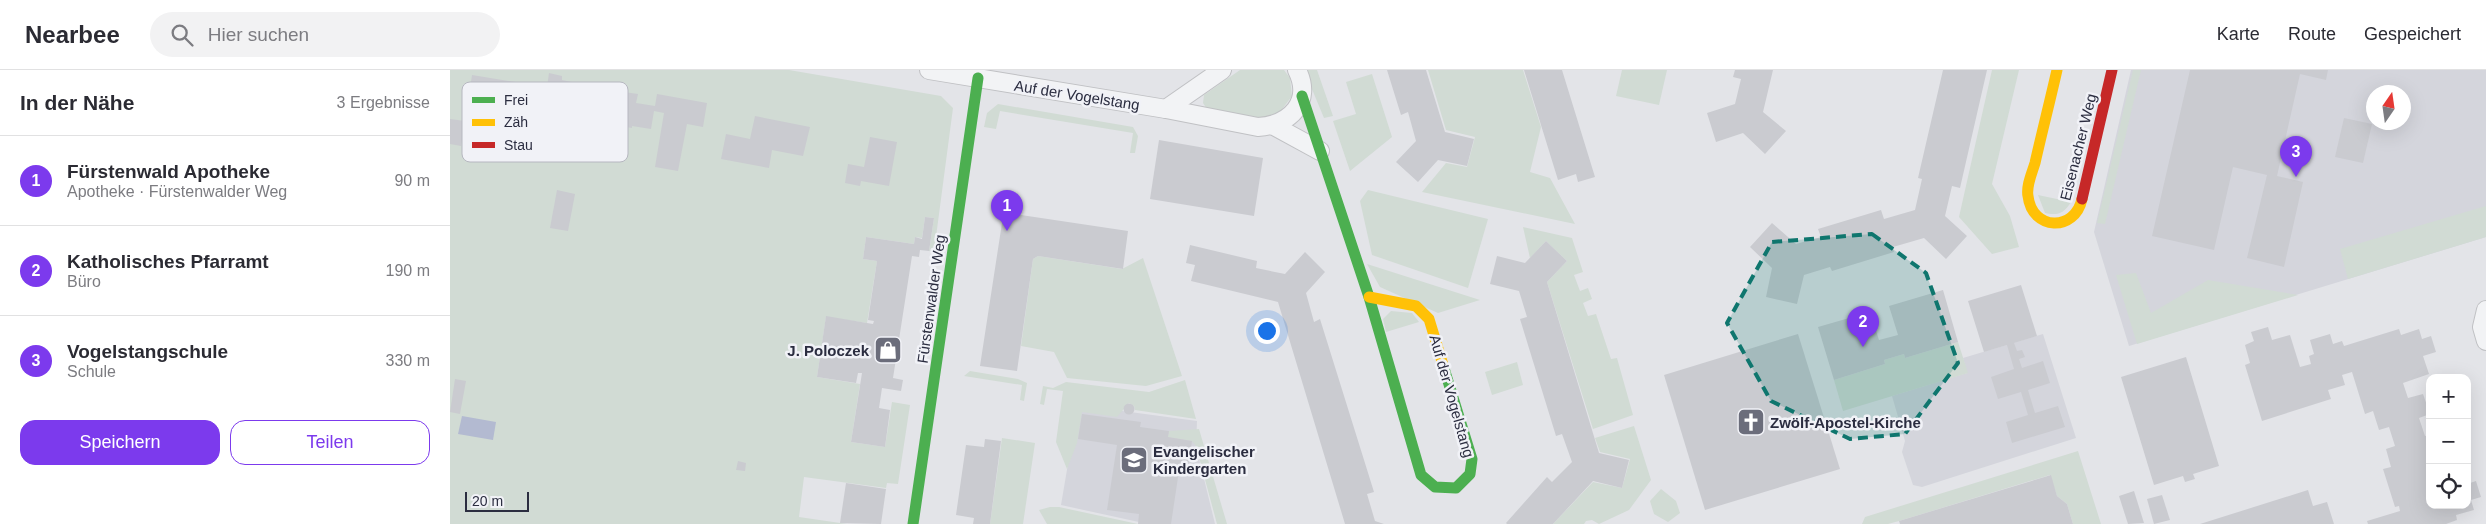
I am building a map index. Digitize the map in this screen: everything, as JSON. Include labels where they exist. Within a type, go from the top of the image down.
[{"type":"street","name":"Auf der Vogelstang","points":[[929,70],[1166,109],[1258,127],[1274,126],[1320,152]]},
{"type":"street","points":[[1166,109],[1222,70]]},
{"type":"street","name":"Auf der Vogelstang","points":[[1297,70],[1301,78],[1302,96],[1369,297],[1422,475],[1435,487],[1456,488],[1470,474],[1472,459],[1430,319],[1416,306],[1369,297]]},
{"type":"street","name":"Eisenacher Weg","points":[[2056,70],[2027,194],[2029,207],[2035,217],[2045,223],[2059,224],[2072,218],[2081,205],[2112,70]]},
{"type":"street","name":"Fürstenwalder Weg","points":[[913,524],[978,78]]},
{"type":"street","points":[[1274,126],[1286,120],[1295,111],[1302,96]]},
{"type":"street","points":[[2486,310],[2482,327],[2486,341]]},
{"type":"highlighted area","points":[[1872,234],[1926,273],[1958,363],[1905,434],[1850,439],[1771,401],[1727,323],[1772,242]]},
{"type":"shaded area","points":[[450,70],[789,70],[941,96],[953,108],[934,252],[929,251],[934,218],[925,217],[922,238],[915,237],[914,244],[866,237],[863,259],[877,261],[867,323],[826,317],[817,377],[860,384],[851,442],[885,447],[892,402],[910,405],[898,484],[887,483],[886,488],[804,477],[799,517],[847,524],[450,524]]},
{"type":"shaded area","points":[[1240,70],[1284,70],[1290,78],[1292,96],[1280,112],[1263,118],[1207,109],[1203,103],[1204,95]]},
{"type":"shaded area","points":[[1308,70],[1317,70],[1333,116],[1324,118],[1309,82]]},
{"type":"shaded area","points":[[1428,70],[1523,70],[1541,127],[1530,172],[1550,178],[1575,224],[1422,192],[1446,163],[1467,167],[1475,137],[1446,130]]},
{"type":"shaded area","points":[[1622,70],[1667,70],[1659,105],[1616,96]]},
{"type":"shaded area","points":[[1992,70],[2019,70],[1992,184],[2010,216],[2019,247],[1992,254],[1959,217]]},
{"type":"shaded area","points":[[2131,70],[2486,70],[2486,237],[2129,346],[2094,232]]},
{"type":"shaded area","points":[[2133,70],[2141,70],[2105,224],[2097,223]]},
{"type":"shaded area","points":[[1372,74],[1392,137],[1350,171],[1333,121],[1356,114],[1346,82]]},
{"type":"shaded area","points":[[998,104],[1133,127],[1138,136],[1135,153],[1130,153],[1133,133],[1000,111],[996,129],[984,127],[987,113]]},
{"type":"shaded area","points":[[1368,190],[1488,219],[1468,288],[1372,255],[1360,201]]},
{"type":"shaded area","points":[[2038,195],[2071,202],[2060,213],[2045,213]]},
{"type":"shaded area","points":[[2486,206],[2486,237],[2348,279],[2340,249]]},
{"type":"shaded area","points":[[1523,227],[1572,238],[1583,272],[1574,275],[1580,291],[1588,288],[1592,299],[1583,303],[1588,316],[1596,314],[1611,359],[1617,358],[1633,415],[1593,429],[1547,282],[1567,261],[1546,241],[1530,258]]},
{"type":"shaded area","points":[[1038,256],[1122,269],[1143,258],[1182,376],[1146,386],[1067,378],[1054,352],[1021,346],[1033,259]]},
{"type":"shaded area","points":[[1367,264],[1480,300],[1438,313],[1380,287]]},
{"type":"shaded area","points":[[2136,273],[2151,313],[2208,280],[2298,295],[2137,344],[2116,275]]},
{"type":"shaded area","points":[[1391,311],[1412,313],[1419,322],[1386,332],[1383,319]]},
{"type":"shaded area","points":[[2043,334],[2076,438],[1922,487],[1913,485],[1902,452],[1905,441],[1892,396],[1967,373],[1963,358]]},
{"type":"shaded area","points":[[1958,342],[1968,373],[1843,411],[1834,380],[1885,364],[1884,360],[1904,354],[1905,358]]},
{"type":"shaded area","points":[[1517,362],[1523,385],[1492,395],[1485,372]]},
{"type":"shaded area","points":[[970,371],[1018,379],[1027,383],[1024,401],[1020,400],[1022,385],[964,376]]},
{"type":"shaded area","points":[[1185,380],[1196,419],[1135,410],[1134,406],[1129,403],[1117,417],[1082,412],[1077,443],[1067,469],[1056,442],[1063,391],[1047,389],[1044,405],[1040,404],[1043,386],[1053,388],[1066,382],[1149,392]]},
{"type":"shaded area","name":"Evangelischer Kindergarten","points":[[1078,405],[1197,421],[1196,446],[1215,524],[1148,524],[1061,505]]},
{"type":"shaded area","points":[[1634,426],[1651,480],[1629,510],[1599,524],[1592,520],[1586,521],[1584,524],[1553,524],[1593,482],[1622,488],[1630,459],[1600,452],[1595,438]]},
{"type":"shaded area","points":[[1199,429],[1227,524],[1217,524],[1196,446],[1192,441],[1168,437],[1169,431]]},
{"type":"shaded area","points":[[1002,438],[1035,443],[1023,524],[990,524]]},
{"type":"shaded area","points":[[2078,451],[2101,524],[2073,524],[2067,504],[2057,496],[2050,475],[1888,524],[1862,524],[1865,517]]},
{"type":"shaded area","points":[[1661,489],[1676,501],[1680,513],[1668,522],[1654,514],[1650,501]]},
{"type":"shaded area","points":[[1059,507],[1138,524],[1047,524],[1039,510]]},
{"type":"water","points":[[462,416],[496,422],[493,440],[458,434]]},
{"type":"building","points":[[1387,70],[1426,70],[1445,132],[1474,139],[1467,166],[1438,160],[1418,182],[1396,162],[1416,141],[1408,112],[1401,115]]},
{"type":"building","points":[[1524,70],[1562,70],[1595,177],[1578,182],[1576,174],[1558,180]]},
{"type":"building","points":[[1735,70],[1773,70],[1763,112],[1786,131],[1765,154],[1743,133],[1716,142],[1707,113],[1735,104],[1741,79],[1733,77]]},
{"type":"building","points":[[1943,70],[1987,70],[1960,188],[1952,186],[1945,216],[1967,236],[1946,259],[1924,238],[1893,247],[1894,252],[1832,271],[1830,267],[1804,275],[1797,304],[1766,297],[1772,268],[1750,247],[1772,223],[1796,244],[1821,237],[1818,229],[1881,210],[1884,219],[1915,210],[1922,179],[1918,178]]},
{"type":"building","points":[[2190,70],[2328,70],[2326,80],[2300,74],[2277,176],[2303,182],[2284,267],[2247,258],[2267,175],[2233,167],[2214,250],[2152,236]]},
{"type":"building","points":[[549,73],[562,76],[562,80],[572,82],[548,82]]},
{"type":"building","points":[[472,75],[515,82],[471,82]]},
{"type":"building","points":[[628,93],[638,94],[636,103],[655,106],[657,94],[707,103],[703,127],[687,124],[678,171],[655,167],[664,113],[654,111],[651,129],[632,126],[632,128],[628,127]]},
{"type":"building","points":[[755,116],[810,127],[803,156],[772,150],[769,168],[721,159],[726,134],[750,139]]},
{"type":"building","points":[[2344,118],[2366,123],[2366,130],[2371,130],[2363,163],[2335,157]]},
{"type":"building","points":[[450,119],[462,121],[461,146],[450,144]]},
{"type":"building","points":[[870,137],[897,142],[889,186],[861,181],[860,186],[845,183],[848,164],[864,167]]},
{"type":"building","points":[[1159,140],[1263,158],[1254,216],[1150,199]]},
{"type":"building","points":[[557,190],[575,194],[568,231],[550,228]]},
{"type":"building","points":[[1015,214],[1128,231],[1123,269],[1038,256],[1033,259],[1017,371],[980,366],[1002,223],[1011,222]]},
{"type":"building","points":[[925,217],[934,218],[929,251],[920,250],[919,257],[912,256],[893,378],[903,380],[901,391],[882,388],[879,408],[890,410],[885,447],[851,442],[862,373],[858,373],[856,383],[817,377],[826,316],[873,324],[874,321],[868,320],[877,261],[863,259],[866,237],[914,244],[915,237],[922,239]]},
{"type":"building","points":[[1546,241],[1567,261],[1547,282],[1599,453],[1629,460],[1622,488],[1593,481],[1553,524],[1507,524],[1547,477],[1552,482],[1572,462],[1562,434],[1556,436],[1520,319],[1527,317],[1519,291],[1490,284],[1497,256],[1525,263]]},
{"type":"building","points":[[1190,245],[1257,261],[1256,268],[1285,274],[1305,252],[1325,272],[1306,293],[1314,322],[1320,319],[1374,492],[1367,494],[1375,521],[1384,524],[1345,524],[1278,302],[1191,281],[1195,265],[1186,263]]},
{"type":"building","points":[[2021,285],[2037,336],[2014,343],[2017,351],[2022,350],[2025,357],[2019,359],[2022,368],[2043,361],[2050,383],[2028,390],[2035,413],[2058,406],[2065,427],[2012,443],[2006,422],[2028,415],[2021,392],[1998,399],[1991,377],[2014,369],[2007,345],[1984,352],[1968,301]]},
{"type":"building","points":[[1943,290],[1958,342],[1905,358],[1904,354],[1884,360],[1885,364],[1834,380],[1818,327],[1870,312],[1879,340],[1898,335],[1889,306]]},
{"type":"building","points":[[2268,327],[2272,340],[2290,335],[2300,367],[2311,364],[2309,356],[2314,354],[2310,340],[2330,334],[2333,344],[2342,341],[2344,346],[2399,329],[2401,335],[2419,329],[2422,339],[2431,336],[2436,352],[2423,356],[2429,374],[2403,383],[2408,398],[2423,394],[2426,403],[2426,415],[2419,418],[2426,436],[2426,509],[2471,509],[2471,500],[2474,510],[2456,515],[2457,520],[2446,524],[2368,524],[2367,521],[2400,511],[2399,506],[2395,507],[2383,469],[2391,467],[2386,449],[2395,446],[2389,427],[2379,430],[2373,411],[2365,414],[2352,372],[2342,375],[2345,385],[2328,390],[2331,399],[2262,421],[2245,365],[2250,363],[2245,345],[2254,341],[2251,332]]},
{"type":"building","points":[[1798,334],[1840,469],[1705,510],[1664,375]]},
{"type":"building","points":[[2186,357],[2219,466],[2193,474],[2195,479],[2185,482],[2183,476],[2154,485],[2121,377]]},
{"type":"building","points":[[455,379],[466,381],[460,414],[450,412]]},
{"type":"building","points":[[1127,404],[1131,404],[1134,409],[1133,413],[1127,414],[1124,411],[1124,407]]},
{"type":"building","points":[[1082,414],[1141,422],[1140,427],[1169,431],[1168,437],[1192,441],[1188,465],[1180,464],[1171,524],[1138,524],[1139,514],[1107,510],[1117,445],[1078,439]]},
{"type":"building","points":[[985,439],[1001,441],[990,524],[973,524],[974,518],[956,515],[966,445],[984,447]]},
{"type":"building","points":[[738,461],[746,463],[745,471],[736,470]]},
{"type":"building","points":[[2051,475],[2057,496],[2067,504],[2073,524],[1900,524],[1899,521]]},
{"type":"building","points":[[2476,481],[2481,497],[2471,500],[2471,483]]},
{"type":"building","points":[[846,483],[886,489],[881,524],[840,523]]},
{"type":"building","points":[[2308,490],[2313,506],[2327,502],[2334,524],[2200,524]]},
{"type":"building","points":[[2134,491],[2144,523],[2128,524],[2119,496]]},
{"type":"building","points":[[2162,495],[2170,520],[2154,524],[2147,499]]},
{"type":"traffic: fast","points":[[913,524],[978,78]]},
{"type":"traffic: fast","points":[[1302,96],[1369,297],[1421,475],[1435,487],[1456,488],[1470,474],[1472,459],[1443,365]]},
{"type":"traffic: slow","points":[[2057,70],[2029,184],[2028,196],[2031,208],[2037,216],[2045,221],[2054,223],[2063,222],[2071,217],[2078,210],[2082,199]]},
{"type":"traffic: slow","points":[[1369,297],[1416,306],[1429,319],[1443,365]]},
{"type":"traffic: jam","points":[[2082,199],[2112,70]]},
{"type":"place","name":"Vogelstangschule","points":[[2296,177]]},
{"type":"place","name":"Fürstenwald Apotheke","points":[[1007,231]]},
{"type":"place","name":"Katholisches Pfarramt","points":[[1863,347]]},
{"type":"place","name":"J. Poloczek","points":[[888,350]]},
{"type":"place","name":"Zwölf-Apostel-Kirche","points":[[1751,422]]},
{"type":"place","name":"Evangelischer Kindergarten","points":[[1134,460]]}]
